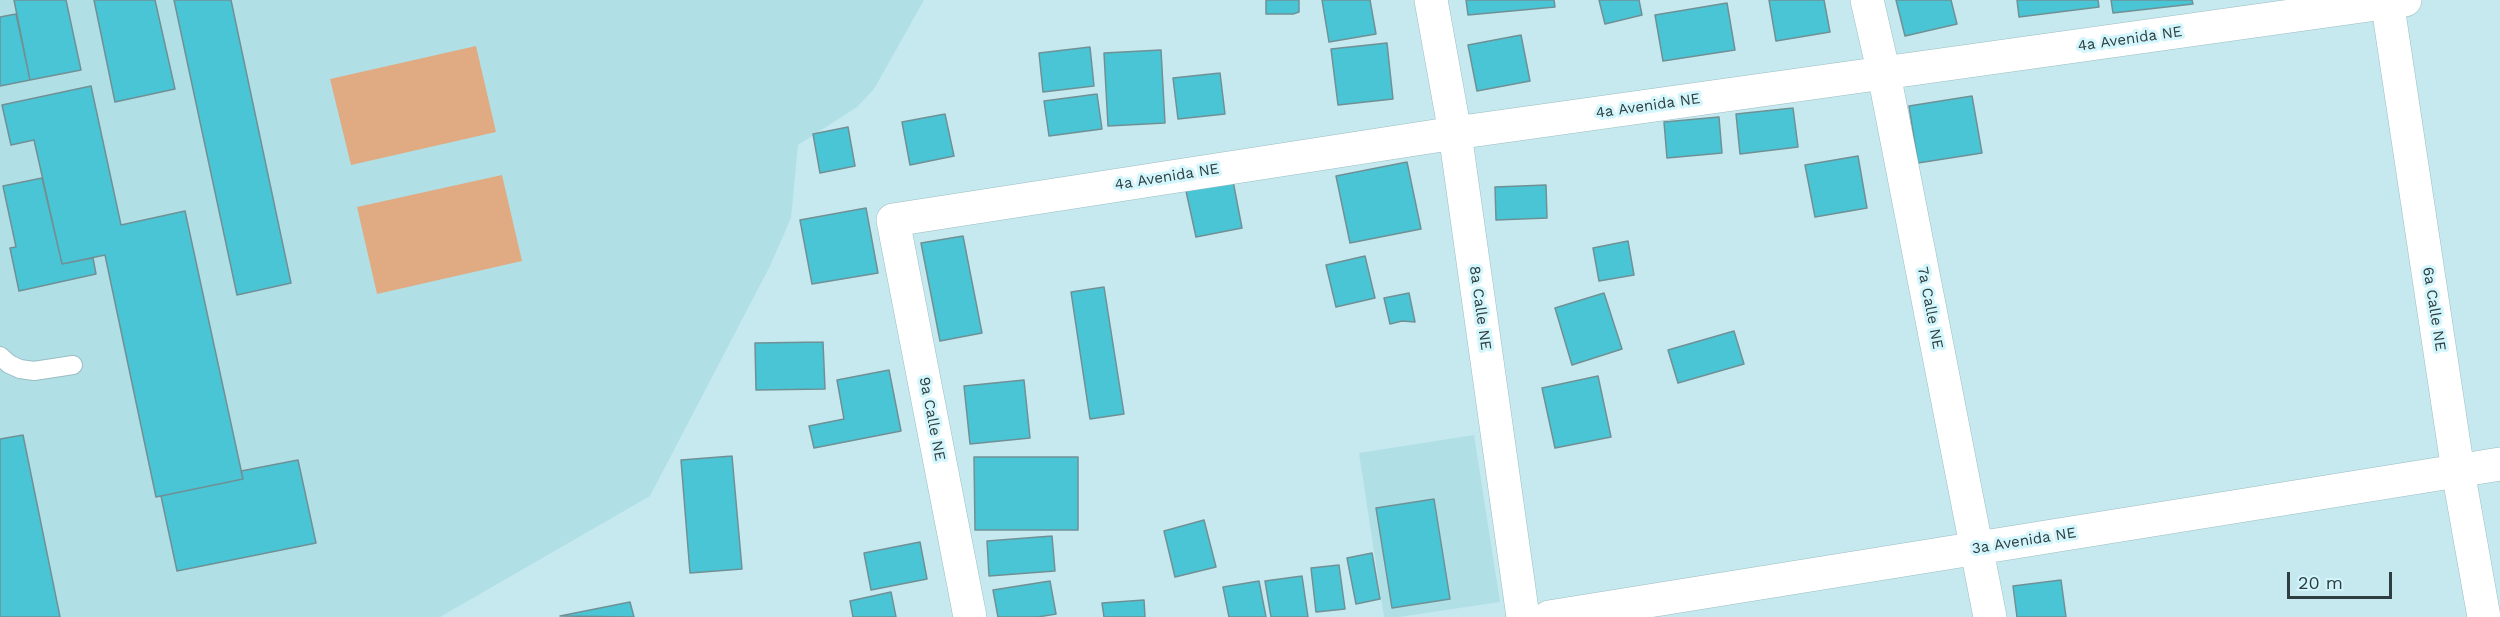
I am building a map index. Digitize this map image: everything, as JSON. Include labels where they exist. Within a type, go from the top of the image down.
[{"type":"street","name":"8a Calle NE","points":[[1431,0],[1455,133],[1523,617]]},
{"type":"street","name":"7a Calle NE","points":[[1867,0],[1884,74],[1990,617]]},
{"type":"street","name":"4a Avenida NE","points":[[893,220],[1455,133],[2393,1]]},
{"type":"street","name":"6a Calle NE","points":[[2393,1],[2458,471],[2484,617]]},
{"type":"street","name":"9a Calle NE","points":[[893,220],[970,617]]},
{"type":"street","name":"3a Avenida NE","points":[[1549,617],[2500,464]]},
{"type":"lane","points":[[0,356],[20,369],[34,371],[73,365]]},
{"type":"shaded area","points":[[0,0],[924,0],[874,89],[857,107],[798,145],[791,218],[770,266],[650,496],[440,617],[0,617]]},
{"type":"shaded area","points":[[476,46],[496,132],[351,165],[330,79]]},
{"type":"shaded area","points":[[502,175],[522,261],[377,294],[357,207]]},
{"type":"shaded area","points":[[1474,435],[1500,602],[1399,617],[1384,617],[1359,453]]},
{"type":"building","points":[[14,0],[66,0],[81,70],[30,80]]},
{"type":"building","points":[[94,0],[155,0],[175,89],[115,102]]},
{"type":"building","points":[[174,0],[231,0],[291,283],[237,295]]},
{"type":"building","points":[[1266,0],[1299,0],[1299,12],[1266,14]]},
{"type":"building","points":[[1322,0],[1370,0],[1376,34],[1329,42]]},
{"type":"building","points":[[1466,0],[1554,0],[1555,7],[1468,15]]},
{"type":"building","points":[[1599,0],[1639,0],[1642,15],[1605,24]]},
{"type":"building","points":[[1769,0],[1824,0],[1830,32],[1776,41]]},
{"type":"building","points":[[1896,0],[1951,0],[1957,24],[1905,36]]},
{"type":"building","points":[[2017,0],[2098,0],[2099,7],[2019,17]]},
{"type":"building","points":[[2111,0],[2192,0],[2193,4],[2113,13]]},
{"type":"building","points":[[1727,3],[1735,50],[1663,61],[1655,15]]},
{"type":"building","points":[[16,14],[30,80],[0,86],[0,17]]},
{"type":"building","points":[[1521,35],[1530,81],[1477,91],[1468,45]]},
{"type":"building","points":[[1387,43],[1393,99],[1338,105],[1331,49]]},
{"type":"building","points":[[1090,47],[1094,86],[1043,92],[1039,53]]},
{"type":"building","points":[[1161,50],[1165,123],[1108,126],[1104,53]]},
{"type":"building","points":[[1220,73],[1225,114],[1178,119],[1173,78]]},
{"type":"building","points":[[91,86],[121,225],[185,211],[243,479],[156,497],[105,255],[62,264],[34,140],[11,145],[2,105]]},
{"type":"building","points":[[1097,94],[1102,129],[1049,136],[1044,101]]},
{"type":"building","points":[[1972,96],[1982,153],[1918,163],[1909,106]]},
{"type":"building","points":[[1793,108],[1798,147],[1740,154],[1736,114]]},
{"type":"building","points":[[945,114],[954,156],[910,165],[902,122]]},
{"type":"building","points":[[1719,117],[1722,153],[1667,158],[1664,122]]},
{"type":"building","points":[[848,127],[855,166],[820,173],[813,134]]},
{"type":"building","points":[[1858,156],[1867,208],[1815,217],[1805,165]]},
{"type":"building","points":[[1407,162],[1421,229],[1350,243],[1336,176]]},
{"type":"building","points":[[42,178],[62,264],[93,258],[96,274],[19,291],[10,248],[16,247],[3,186]]},
{"type":"building","points":[[1233,181],[1242,228],[1196,237],[1186,191]]},
{"type":"building","points":[[1546,185],[1547,218],[1496,220],[1495,187]]},
{"type":"building","points":[[866,208],[878,273],[812,284],[800,220]]},
{"type":"building","points":[[963,236],[982,333],[940,341],[921,243]]},
{"type":"building","points":[[1628,241],[1634,275],[1599,281],[1593,248]]},
{"type":"building","points":[[1365,256],[1375,298],[1336,307],[1326,265]]},
{"type":"building","points":[[1104,287],[1124,414],[1090,419],[1071,292]]},
{"type":"building","points":[[1409,293],[1415,322],[1402,321],[1390,324],[1384,298]]},
{"type":"building","points":[[1604,293],[1622,349],[1572,365],[1555,308]]},
{"type":"building","points":[[1734,331],[1744,364],[1678,383],[1668,350]]},
{"type":"building","points":[[823,342],[825,389],[756,390],[755,343]]},
{"type":"building","points":[[889,370],[901,431],[814,448],[809,426],[844,419],[837,380]]},
{"type":"building","points":[[1598,376],[1611,437],[1555,448],[1542,388]]},
{"type":"building","points":[[1024,380],[1030,438],[970,444],[964,386]]},
{"type":"building","points":[[23,435],[60,617],[0,617],[0,439]]},
{"type":"building","points":[[732,456],[742,569],[690,573],[681,460]]},
{"type":"building","points":[[974,457],[1078,457],[1078,530],[975,530]]},
{"type":"building","points":[[298,460],[316,543],[177,571],[161,496],[243,479],[241,471]]},
{"type":"building","points":[[1434,499],[1450,599],[1392,608],[1376,508]]},
{"type":"building","points":[[1204,520],[1216,567],[1175,577],[1164,531]]},
{"type":"building","points":[[1052,536],[1055,571],[989,576],[987,541]]},
{"type":"building","points":[[920,542],[927,579],[871,590],[864,553]]},
{"type":"building","points":[[1372,553],[1380,599],[1356,604],[1347,558]]},
{"type":"building","points":[[1339,565],[1345,609],[1316,612],[1311,568]]},
{"type":"building","points":[[1302,576],[1308,617],[1271,617],[1265,581]]},
{"type":"building","points":[[2061,580],[2066,617],[2017,617],[2013,586]]},
{"type":"building","points":[[1050,581],[1056,614],[1038,617],[998,617],[993,590]]},
{"type":"building","points":[[1259,581],[1266,617],[1229,617],[1223,587]]},
{"type":"building","points":[[891,592],[896,617],[853,617],[850,601]]},
{"type":"building","points":[[1144,600],[1145,617],[1104,617],[1102,603]]},
{"type":"building","points":[[630,602],[634,617],[560,616]]}]
